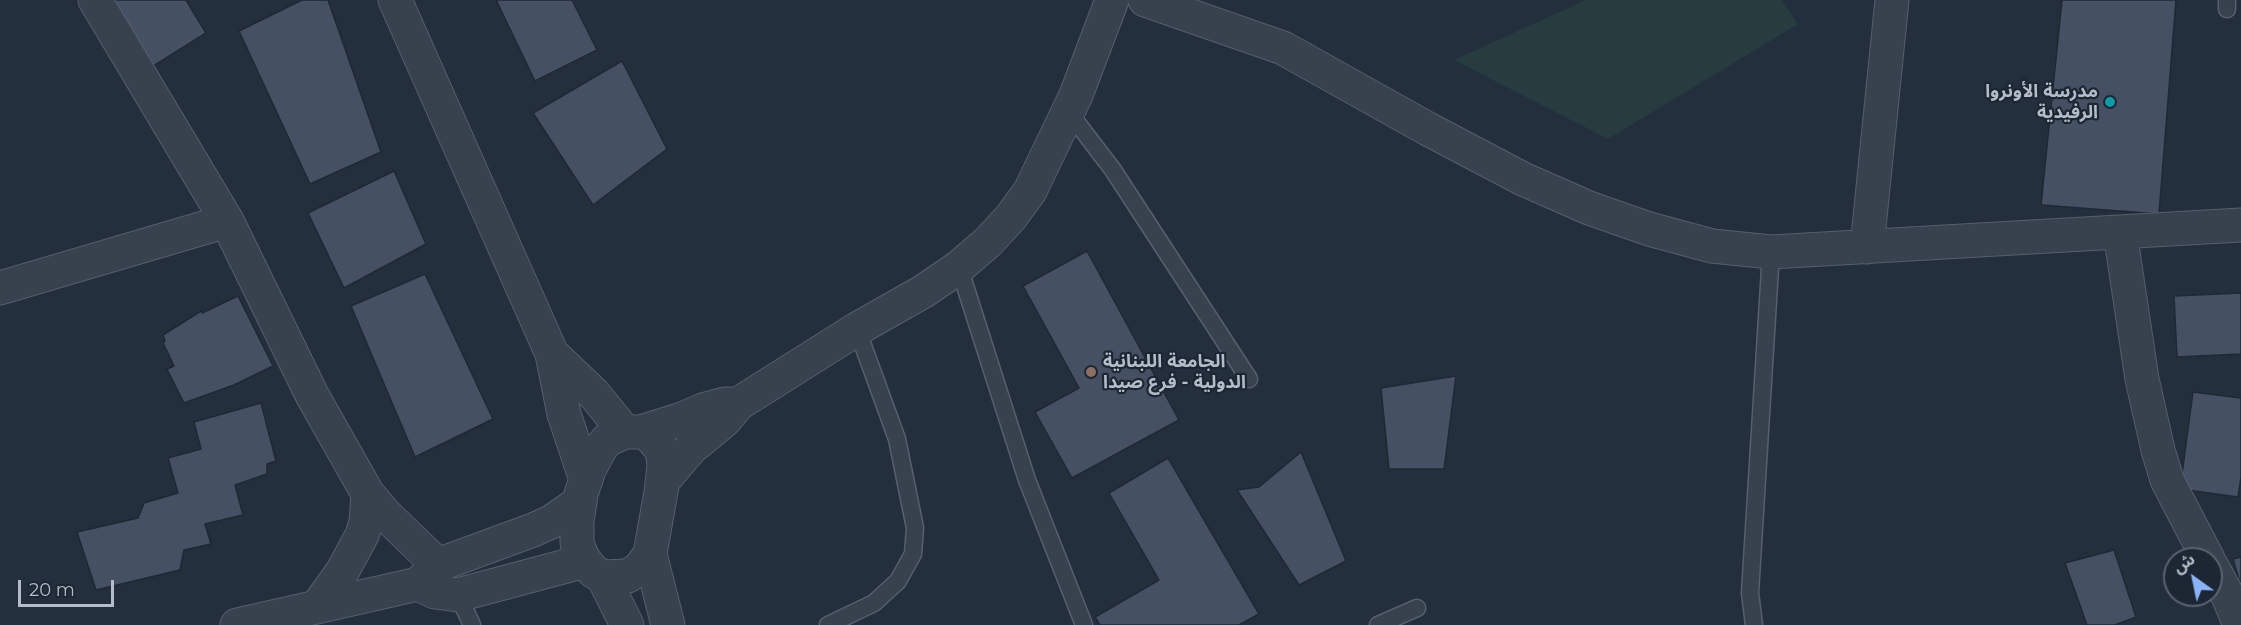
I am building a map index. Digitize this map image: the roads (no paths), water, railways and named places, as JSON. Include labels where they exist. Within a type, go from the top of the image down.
[{"type":"street","points":[[96,0],[227,220],[312,395],[368,494],[428,574],[435,592],[458,595],[594,569],[628,576],[640,568],[650,554]]},
{"type":"street","points":[[395,0],[552,354],[583,491]]},
{"type":"street","points":[[662,482],[691,448],[725,420],[738,404],[857,329],[924,291],[959,267],[988,242],[1011,217],[1030,190],[1068,111],[1112,0]]},
{"type":"street","points":[[1145,0],[1283,48],[1523,179],[1589,208],[1649,229],[1712,246],[1772,252],[2241,225]]},
{"type":"street","points":[[1867,247],[1892,0]]},
{"type":"street","points":[[0,288],[227,220]]},
{"type":"street","points":[[2120,232],[2142,379],[2158,450],[2170,488],[2202,547]]},
{"type":"street","points":[[552,354],[633,432],[649,435],[662,450],[664,464],[662,482],[650,554],[668,625]]},
{"type":"street","points":[[627,625],[577,543],[583,491],[600,449],[608,441],[633,432],[682,419],[725,404],[738,404]]},
{"type":"street","points":[[237,625],[317,607],[428,574],[551,522],[583,491]]},
{"type":"street","points":[[317,607],[342,572],[362,535],[366,522],[368,494]]},
{"type":"street","points":[[2223,587],[2240,625]]},
{"type":"lane","points":[[1068,111],[1113,170],[1249,379]]},
{"type":"lane","points":[[1754,625],[1750,593],[1772,252]]},
{"type":"lane","points":[[959,267],[1027,480],[1084,625]]},
{"type":"lane","points":[[828,625],[874,603],[898,581],[913,554],[915,528],[897,439],[857,329]]},
{"type":"lane","points":[[458,595],[472,625]]},
{"type":"lane","points":[[1378,625],[1417,608]]},
{"type":"place","name":"مدرسة الأونروا الرفيدية","points":[[2110,102]]},
{"type":"place","name":"الجامعة اللبنانية الدولية - فرع صيدا","points":[[1091,372]]}]
